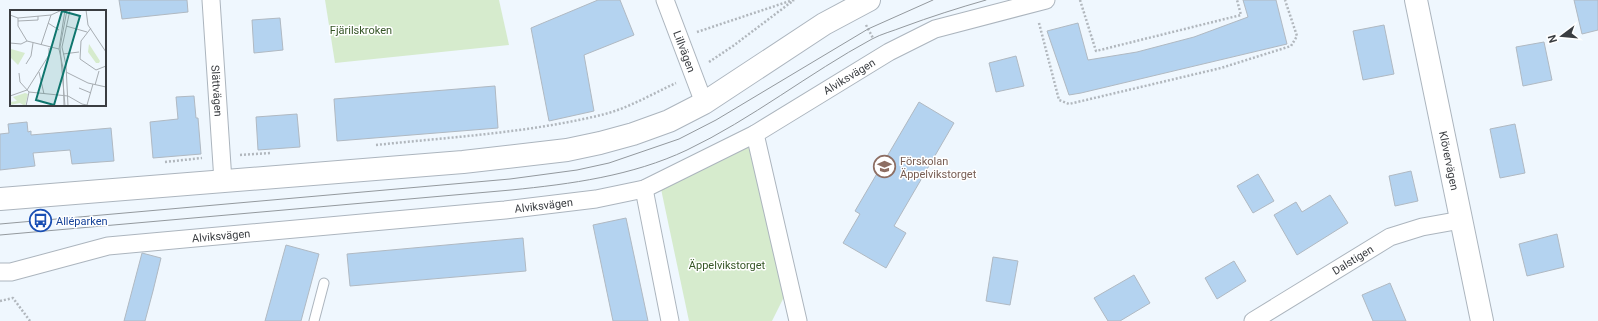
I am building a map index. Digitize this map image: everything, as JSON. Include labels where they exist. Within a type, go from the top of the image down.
[{"type":"street","name":"Slättvägen","points":[[211,0],[223,181]]},
{"type":"street","name":"Lillvägen","points":[[664,0],[704,103]]},
{"type":"street","points":[[0,199],[463,162],[566,150],[600,143],[633,134],[669,121],[704,103],[824,24],[869,0]]},
{"type":"street","name":"Klövervägen","points":[[1416,0],[1482,321]]},
{"type":"street","name":"Alviksvägen","points":[[0,272],[11,272],[108,246],[505,210],[596,199],[644,188],[755,134],[889,52],[935,29],[1040,1]]},
{"type":"street","points":[[755,134],[798,321]]},
{"type":"street","points":[[644,188],[670,321]]},
{"type":"street","name":"Dalstigen","points":[[1253,321],[1390,237],[1422,227],[1461,220]]},
{"type":"lane","points":[[314,321],[324,283]]},
{"type":"path","points":[[678,37],[794,0]]},
{"type":"path","points":[[371,145],[503,132],[602,115],[619,109],[678,82],[733,46],[794,0]]},
{"type":"path","points":[[1080,0],[1096,51],[1241,15],[1237,0]]},
{"type":"path","points":[[1040,1],[1059,100],[1069,104],[1221,68],[1291,46],[1297,36],[1285,0]]},
{"type":"path","points":[[159,162],[221,156],[277,153]]},
{"type":"path","points":[[0,301],[12,298],[30,321]]},
{"type":"green space","name":"Fjärilskroken","points":[[325,0],[499,0],[509,45],[335,63]]},
{"type":"green space","name":"Äppelvikstorget","points":[[749,145],[784,297],[772,321],[689,321],[661,189]]},
{"type":"building","points":[[119,0],[187,0],[188,12],[122,19]]},
{"type":"building","points":[[598,0],[620,0],[634,35],[584,55],[594,111],[549,121],[531,28]]},
{"type":"building","points":[[1243,0],[1276,0],[1287,44],[1069,95],[1047,31],[1078,23],[1088,60],[1137,52],[1194,37],[1248,17]]},
{"type":"building","points":[[1574,0],[1598,0],[1598,30],[1582,34]]},
{"type":"building","points":[[280,18],[283,50],[254,53],[252,20]]},
{"type":"building","points":[[1384,25],[1394,74],[1363,80],[1353,31]]},
{"type":"building","points":[[1544,42],[1552,80],[1523,86],[1516,47]]},
{"type":"building","points":[[1016,56],[1024,86],[996,92],[989,63]]},
{"type":"building","points":[[495,86],[498,128],[337,141],[334,99]]},
{"type":"building","points":[[194,96],[196,118],[198,118],[201,154],[153,158],[150,122],[178,119],[176,97]]},
{"type":"building","points":[[919,102],[954,123],[894,226],[906,233],[886,268],[843,243],[860,214],[855,211]]},
{"type":"building","points":[[297,114],[300,147],[258,150],[256,117]]},
{"type":"building","points":[[27,122],[28,132],[31,131],[31,135],[111,128],[114,161],[72,164],[70,150],[33,153],[35,166],[0,170],[0,134],[9,133],[8,124]]},
{"type":"building","points":[[1515,124],[1525,173],[1500,178],[1490,129]]},
{"type":"building","points":[[1411,171],[1418,201],[1395,206],[1389,176]]},
{"type":"building","points":[[1258,174],[1274,201],[1253,213],[1237,186]]},
{"type":"building","points":[[1330,195],[1348,223],[1297,255],[1274,215],[1296,202],[1302,212]]},
{"type":"building","points":[[626,218],[648,321],[613,321],[593,225]]},
{"type":"building","points":[[1557,234],[1564,267],[1527,276],[1519,244]]},
{"type":"building","points":[[523,238],[526,271],[350,286],[347,254]]},
{"type":"building","points":[[286,245],[319,254],[301,321],[265,321]]},
{"type":"building","points":[[142,253],[161,258],[153,291],[145,321],[124,321]]},
{"type":"building","points":[[993,257],[1018,261],[1010,305],[986,301]]},
{"type":"building","points":[[1234,261],[1246,281],[1217,299],[1205,278]]},
{"type":"building","points":[[1134,275],[1150,303],[1120,321],[1108,321],[1094,298]]},
{"type":"building","points":[[1390,283],[1406,321],[1373,321],[1362,295]]},
{"type":"tram line","points":[[0,224],[510,179],[577,170],[609,163],[679,139],[716,120],[868,29],[933,0]]},
{"type":"tram line","points":[[0,235],[511,190],[601,178],[666,159],[711,138],[826,66],[876,37],[934,16],[986,0]]},
{"type":"place","name":"Förskolan Äppelvikstorget","points":[[884,167]]},
{"type":"place","name":"Alléparken","points":[[40,221]]}]
